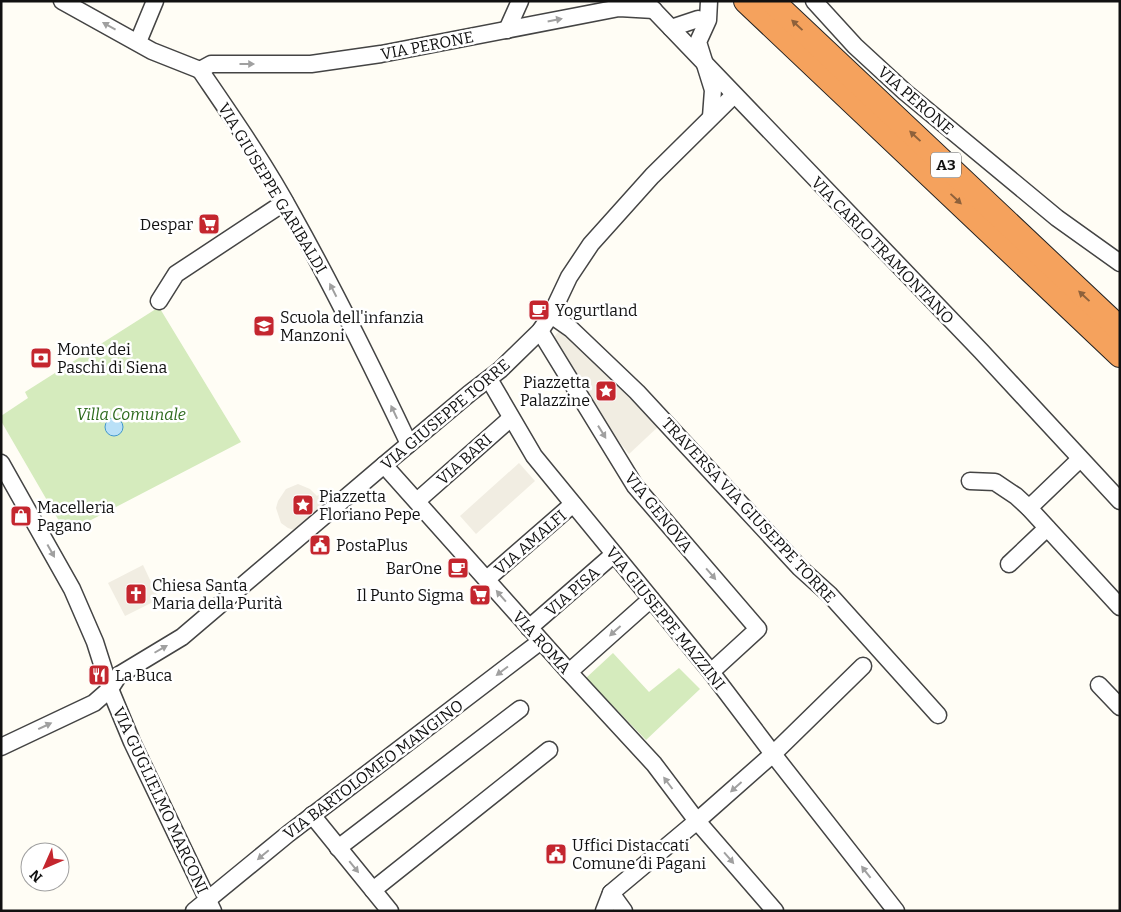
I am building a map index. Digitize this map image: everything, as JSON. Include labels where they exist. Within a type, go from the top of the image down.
[{"type":"highway","name":"A3","points":[[746,1],[1120,355]]},
{"type":"highway","name":"A3","points":[[772,1],[1120,329]]},
{"type":"street","points":[[62,1],[152,51],[200,70]]},
{"type":"street","points":[[138,42],[154,1]]},
{"type":"street","points":[[507,30],[520,1]]},
{"type":"street","points":[[685,43],[709,1]]},
{"type":"street","points":[[709,1],[708,20],[698,42],[713,90],[711,117],[736,111],[759,120]]},
{"type":"street","name":"VIA PERONE","points":[[816,2],[855,46],[905,92],[1057,218],[1120,263]]},
{"type":"street","name":"VIA PERONE","points":[[200,70],[211,64],[311,64],[381,54],[619,8],[649,6]]},
{"type":"street","name":"VIA CARLO TRAMONTANO","points":[[649,6],[980,351],[1120,501]]},
{"type":"street","points":[[671,28],[698,19]]},
{"type":"street","name":"VIA GIUSEPPE GARIBALDI","points":[[200,70],[232,117],[328,279],[409,444]]},
{"type":"street","name":"VIA GIUSEPPE TORRE","points":[[1,747],[94,703],[110,689],[119,675],[129,667],[182,637],[384,464],[488,379],[540,331],[551,315],[569,277],[591,244],[652,176],[734,95]]},
{"type":"street","points":[[159,301],[176,274],[290,213]]},
{"type":"street","name":"TRAVERSA VIA GIUSEPPE TORRE","points":[[551,315],[571,329],[637,392],[800,568],[830,595],[938,715]]},
{"type":"street","name":"VIA GENOVA","points":[[540,331],[635,486],[758,629],[711,672]]},
{"type":"street","name":"VIA GIUSEPPE MAZZINI","points":[[488,379],[534,456],[711,672],[896,911]]},
{"type":"street","name":"VIA BARI","points":[[417,501],[510,418]]},
{"type":"street","points":[[1029,508],[1080,459]]},
{"type":"street","name":"VIA GUGLIELMO MARCONI","points":[[1,463],[72,589],[95,642],[110,689],[136,751],[210,906]]},
{"type":"street","name":"VIA ROMA","points":[[384,464],[529,628],[654,764],[697,822],[772,910]]},
{"type":"street","points":[[970,482],[995,482],[1016,496],[1120,608]]},
{"type":"street","name":"VIA AMALFI","points":[[487,580],[573,504]]},
{"type":"street","points":[[1009,564],[1047,528]]},
{"type":"street","name":"VIA PISA","points":[[529,628],[614,554]]},
{"type":"street","points":[[569,672],[651,599]]},
{"type":"street","name":"VIA BARTOLOMEO MANGINO","points":[[194,911],[210,906],[312,816],[541,641]]},
{"type":"street","points":[[604,911],[611,894],[697,822],[773,754],[863,666]]},
{"type":"street","points":[[1099,685],[1120,707]]},
{"type":"street","points":[[338,848],[520,710]]},
{"type":"street","points":[[373,890],[548,750]]},
{"type":"street","points":[[312,816],[390,911]]},
{"type":"street","points":[[611,894],[624,911]]},
{"type":"green space","name":"Villa Comunale","points":[[159,307],[241,442],[66,533],[1,421],[1,416],[28,398],[25,392]]},
{"type":"green space","points":[[613,653],[649,692],[679,668],[700,689],[646,740],[586,678]]},
{"type":"shaded area","name":"Piazzetta Palazzine","points":[[559,331],[633,393],[661,424],[629,454],[600,418],[550,342]]},
{"type":"shaded area","points":[[519,463],[535,481],[476,534],[460,516]]},
{"type":"shaded area","name":"Piazzetta Floriano Pepe","points":[[298,484],[310,489],[317,496],[328,488],[337,498],[297,531],[281,523],[276,508],[286,489]]},
{"type":"shaded area","points":[[143,565],[159,599],[125,616],[108,583]]},
{"type":"water","points":[[110,418],[118,418],[123,423],[121,434],[110,436],[105,431],[105,423]]},
{"type":"place","name":"Despar","points":[[209,224]]},
{"type":"place","name":"Yogurtland","points":[[539,310]]},
{"type":"place","name":"Scuola dell'infanzia Manzoni","points":[[264,326]]},
{"type":"place","name":"Monte dei Paschi di Siena","points":[[41,358]]},
{"type":"place","name":"Piazzetta Palazzine","points":[[606,391]]},
{"type":"place","name":"Piazzetta Floriano Pepe","points":[[303,505]]},
{"type":"place","name":"Macelleria Pagano","points":[[21,516]]},
{"type":"place","name":"PostaPlus","points":[[320,545]]},
{"type":"place","name":"BarOne","points":[[458,568]]},
{"type":"place","name":"Chiesa Santa Maria della Purità","points":[[136,594]]},
{"type":"place","name":"Il Punto Sigma","points":[[480,595]]},
{"type":"place","name":"La Buca","points":[[99,675]]},
{"type":"place","name":"Uffici Distaccati Comune di Pagani","points":[[556,854]]}]
